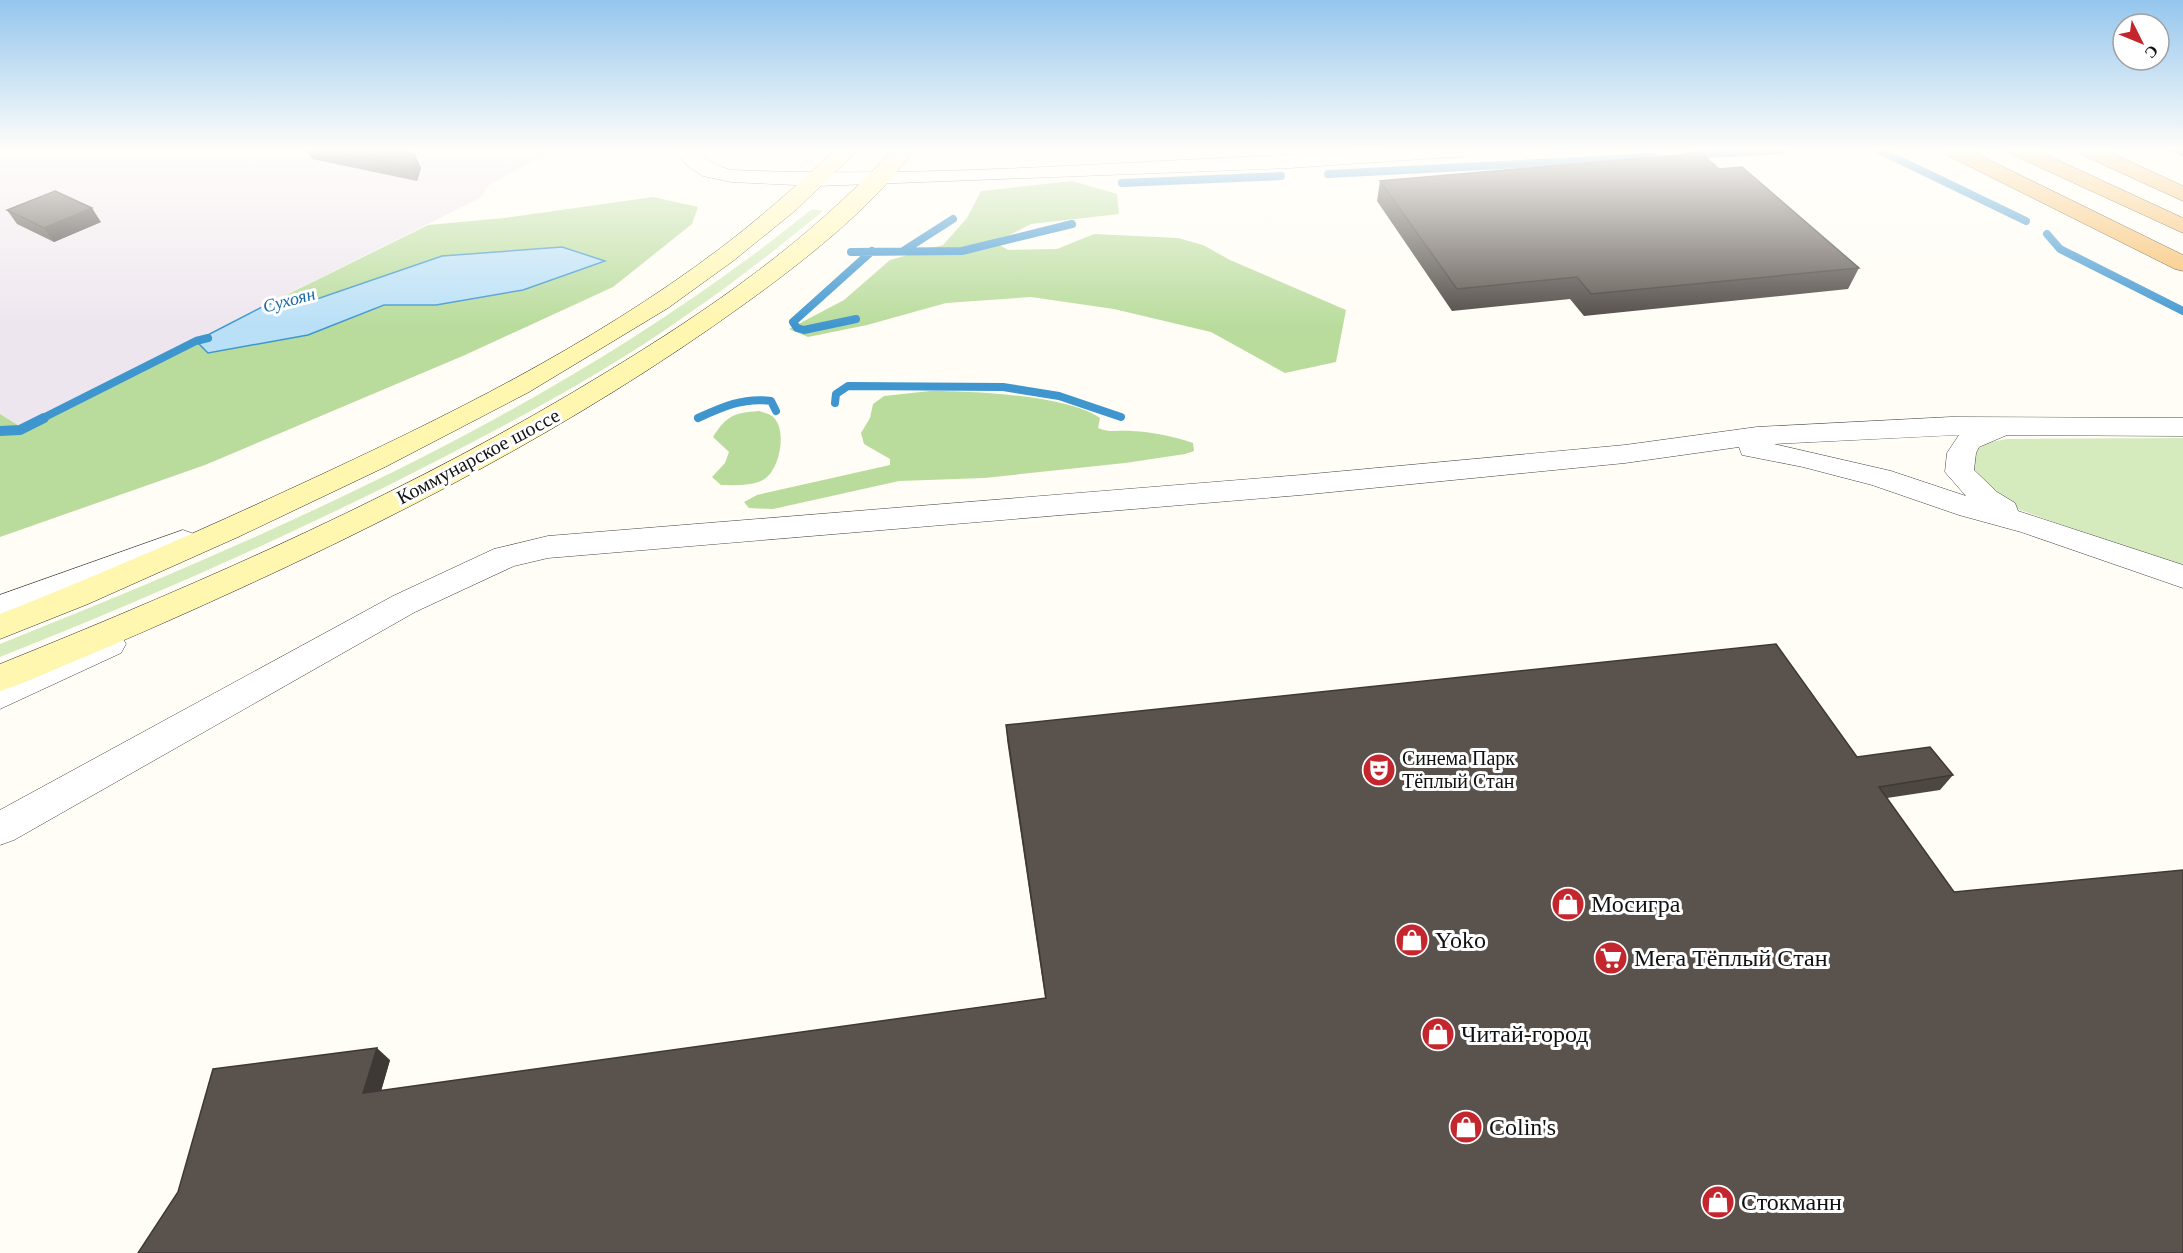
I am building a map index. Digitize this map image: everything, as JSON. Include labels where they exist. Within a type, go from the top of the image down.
[{"type":"highway","points":[[2070,208],[2183,264]]},
{"type":"highway","points":[[2145,208],[2183,226]]},
{"type":"main road","points":[[0,627],[63,602],[377,460],[572,356],[713,265],[785,208]]},
{"type":"main road","name":"Коммунарское шоссе","points":[[0,678],[147,616],[339,530],[511,441],[610,383],[704,323],[788,260],[849,208]]},
{"type":"street","points":[[0,829],[404,604],[505,557],[537,549],[668,536],[1301,485],[1702,445],[1757,436],[1842,430],[2014,425],[2183,427]]},
{"type":"street","points":[[2014,425],[1983,432],[1965,442],[1959,456],[1960,472],[1986,499],[2032,525]]},
{"type":"street","points":[[1702,445],[1756,450],[1803,458],[1881,478],[1970,508],[2032,525],[2183,578]]},
{"type":"street","points":[[0,607],[286,503]]},
{"type":"street","points":[[0,696],[339,530]]},
{"type":"shaded area","points":[[0,208],[459,208],[21,427],[0,414]]},
{"type":"green space","points":[[572,208],[697,208],[692,224],[613,287],[465,355],[205,465],[0,537],[0,414],[21,427],[196,341],[208,353],[308,335],[384,305],[436,305],[604,262],[562,247],[442,256],[317,299],[268,304],[428,225]]},
{"type":"green space","points":[[972,208],[1118,208],[1119,214],[1031,224],[994,243],[1009,250],[1057,249],[1094,234],[1178,238],[1203,245],[1230,260],[1346,310],[1336,362],[1285,373],[1211,332],[1114,309],[1031,297],[946,303],[867,325],[808,337],[789,329],[844,300],[890,260],[943,245],[967,218]]},
{"type":"green space","points":[[812,209],[823,211],[723,289],[629,354],[537,407],[389,485],[280,537],[113,611],[0,657],[0,644],[107,601],[319,508],[423,457],[525,402],[624,343],[720,279]]},
{"type":"green space","points":[[930,391],[1018,396],[1065,404],[1085,410],[1100,418],[1098,428],[1102,430],[1170,436],[1193,443],[1194,451],[1125,463],[984,478],[899,481],[773,509],[749,508],[744,502],[757,495],[890,465],[890,459],[864,444],[861,433],[870,418],[873,404],[884,396]]},
{"type":"green space","points":[[759,411],[775,419],[780,432],[780,449],[772,472],[757,482],[745,485],[721,485],[712,477],[725,463],[729,452],[713,437],[732,416]]},
{"type":"green space","points":[[2183,438],[2183,568],[2012,507],[1987,490],[1969,463],[1984,445],[2007,439]]},
{"type":"water","points":[[562,247],[605,261],[523,290],[436,305],[384,305],[308,335],[208,353],[196,341],[268,304],[317,299],[442,256]]},
{"type":"building","points":[[11,208],[91,208],[44,228],[7,210]]},
{"type":"building","points":[[1400,208],[1790,208],[1859,268],[1591,294],[1577,277],[1457,289]]},
{"type":"building","name":"Мега Тёплый Cтан","points":[[1776,644],[1857,757],[1930,747],[1953,775],[1879,787],[1954,892],[2183,870],[2183,1253],[138,1253],[178,1192],[213,1069],[377,1048],[363,1093],[1046,998],[1006,725]]},
{"type":"waterway","points":[[2000,208],[2026,221]]},
{"type":"waterway","points":[[903,251],[953,219]]},
{"type":"waterway","points":[[871,252],[962,251],[1072,224]]},
{"type":"waterway","points":[[2047,234],[2060,249],[2183,311]]},
{"type":"waterway","points":[[851,252],[871,252]]},
{"type":"waterway","points":[[856,319],[804,330],[797,328],[793,322],[871,252]]},
{"type":"waterway","name":"Сухоян","points":[[41,419],[196,341],[208,338]]},
{"type":"waterway","points":[[835,403],[836,394],[848,386],[1003,387],[1059,396],[1121,417]]},
{"type":"waterway","points":[[698,418],[725,407],[752,400],[771,401],[776,411]]},
{"type":"waterway","name":"Сухоян","points":[[0,431],[20,430],[44,418]]},
{"type":"place","name":"Синема Парк Тёплый Стан","points":[[1379,770]]},
{"type":"place","name":"Мосигра","points":[[1568,904]]},
{"type":"place","name":"Yoko","points":[[1412,940]]},
{"type":"place","name":"Мега Тёплый Cтан","points":[[1611,958]]},
{"type":"place","name":"Читай-город","points":[[1438,1034]]},
{"type":"place","name":"Colin's","points":[[1466,1127]]},
{"type":"place","name":"Стокманн","points":[[1718,1202]]}]
